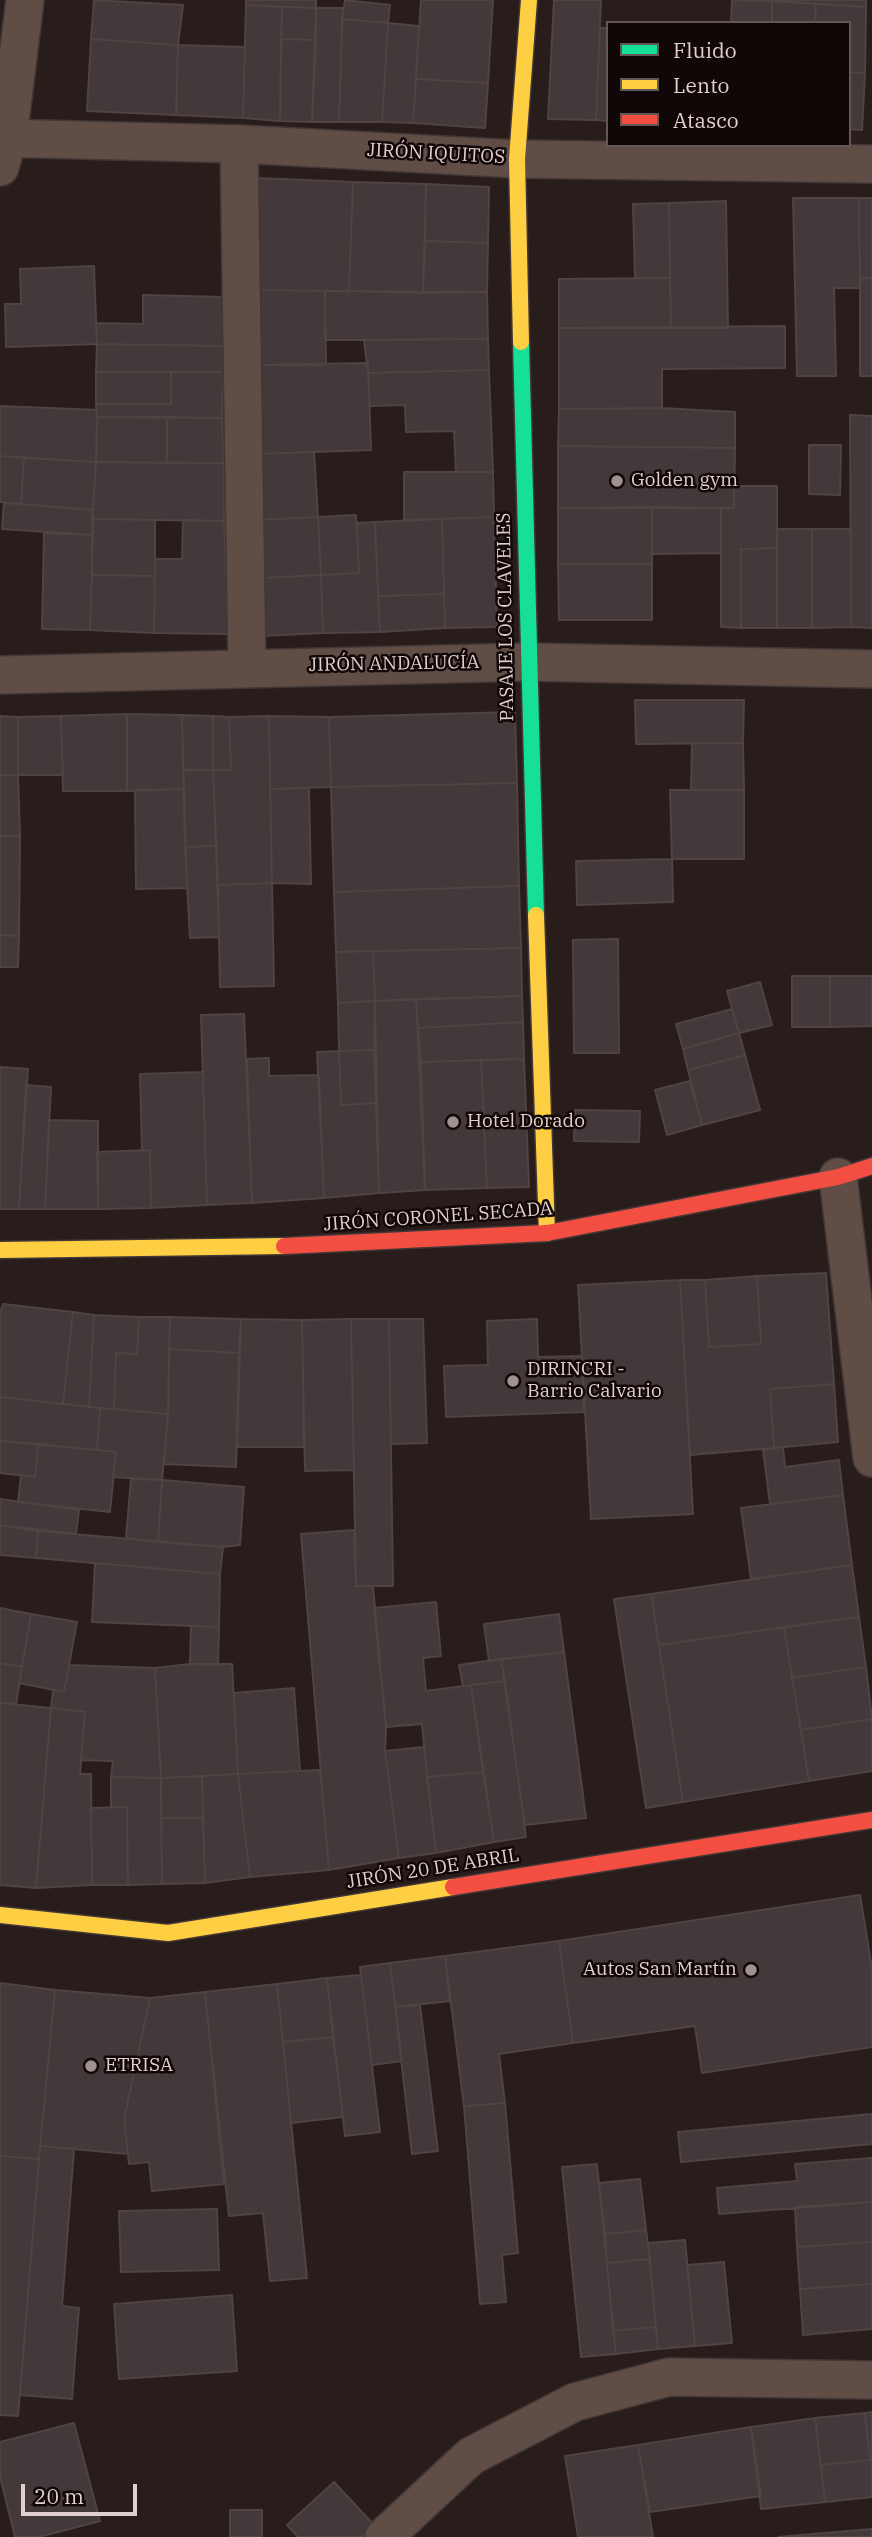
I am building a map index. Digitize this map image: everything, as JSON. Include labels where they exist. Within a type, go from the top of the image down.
[{"type":"main road","name":"PASAJE LOS CLAVELES","points":[[529,0],[517,159],[528,662],[548,1233]]},
{"type":"main road","name":"JIRÓN CORONEL SECADA","points":[[0,1250],[297,1246],[548,1233],[838,1177],[872,1166]]},
{"type":"main road","name":"JIRÓN 20 DE ABRIL","points":[[0,1915],[168,1933],[872,1820]]},
{"type":"street","points":[[3,148],[25,0]]},
{"type":"street","points":[[239,144],[247,668]]},
{"type":"street","name":"JIRÓN IQUITOS","points":[[3,148],[239,144],[517,159],[872,164]]},
{"type":"street","name":"JIRÓN ANDALUCÍA","points":[[0,675],[528,662],[872,669]]},
{"type":"street","points":[[838,1177],[872,1458]]},
{"type":"street","points":[[384,2537],[471,2456],[575,2402],[669,2377],[872,2380]]},
{"type":"building","points":[[94,0],[183,5],[178,45],[91,39]]},
{"type":"building","points":[[246,0],[316,0],[316,8],[246,5]]},
{"type":"building","points":[[345,0],[390,5],[388,23],[342,19]]},
{"type":"building","points":[[421,0],[493,0],[488,83],[416,79]]},
{"type":"building","points":[[554,0],[601,0],[596,120],[548,119]]},
{"type":"building","points":[[732,0],[772,1],[772,21],[731,21]]},
{"type":"building","points":[[761,0],[866,0],[866,7]]},
{"type":"building","points":[[772,1],[816,4],[815,21],[772,21]]},
{"type":"building","points":[[816,4],[866,7],[865,73],[851,72],[851,21],[815,21]]},
{"type":"building","points":[[246,5],[282,7],[280,121],[243,118]]},
{"type":"building","points":[[282,7],[316,8],[316,40],[281,39]]},
{"type":"building","points":[[316,8],[343,8],[339,122],[312,122]]},
{"type":"building","points":[[342,19],[388,23],[382,122],[339,122]]},
{"type":"building","points":[[388,23],[419,26],[413,123],[382,122]]},
{"type":"building","points":[[600,28],[606,28],[606,121],[596,120]]},
{"type":"building","points":[[91,39],[178,45],[176,115],[87,111]]},
{"type":"building","points":[[281,39],[316,40],[312,122],[280,121]]},
{"type":"building","points":[[178,45],[245,47],[243,118],[176,115]]},
{"type":"building","points":[[851,72],[865,73],[862,130],[851,129]]},
{"type":"building","points":[[416,79],[488,83],[485,128],[413,123]]},
{"type":"building","points":[[256,178],[353,182],[349,291],[255,290]]},
{"type":"building","points":[[353,182],[426,184],[423,293],[349,291]]},
{"type":"building","points":[[426,184],[489,187],[488,243],[425,241]]},
{"type":"building","points":[[793,198],[859,198],[860,288],[834,288],[836,376],[797,376]]},
{"type":"building","points":[[859,198],[872,198],[872,278],[860,278]]},
{"type":"building","points":[[726,201],[728,328],[671,328],[669,203]]},
{"type":"building","points":[[669,203],[670,278],[635,278],[633,204]]},
{"type":"building","points":[[425,241],[488,243],[487,292],[423,293]]},
{"type":"building","points":[[94,266],[97,344],[6,347],[5,304],[21,304],[20,269]]},
{"type":"building","points":[[670,278],[671,328],[559,328],[559,279]]},
{"type":"building","points":[[860,278],[872,278],[872,376],[860,376]]},
{"type":"building","points":[[255,290],[325,291],[326,365],[255,365]]},
{"type":"building","points":[[325,291],[487,292],[488,339],[325,340]]},
{"type":"building","points":[[143,295],[225,297],[225,346],[97,344],[96,323],[143,324]]},
{"type":"building","points":[[785,326],[785,368],[662,369],[662,408],[559,409],[559,328]]},
{"type":"building","points":[[488,339],[489,370],[368,373],[364,340]]},
{"type":"building","points":[[97,344],[225,346],[223,372],[96,372]]},
{"type":"building","points":[[368,363],[371,450],[256,454],[255,365]]},
{"type":"building","points":[[489,370],[493,472],[456,472],[454,431],[406,432],[405,405],[370,406],[368,373]]},
{"type":"building","points":[[96,372],[171,372],[171,404],[96,404]]},
{"type":"building","points":[[171,372],[223,372],[222,418],[97,417],[96,404],[171,404]]},
{"type":"building","points":[[0,406],[97,410],[96,462],[0,456]]},
{"type":"building","points":[[662,408],[735,412],[735,448],[558,446],[559,409]]},
{"type":"building","points":[[850,415],[872,416],[872,628],[851,627]]},
{"type":"building","points":[[97,417],[167,417],[167,463],[96,462]]},
{"type":"building","points":[[167,417],[222,418],[224,463],[167,463]]},
{"type":"building","points":[[809,445],[841,445],[840,495],[809,494]]},
{"type":"building","points":[[558,446],[735,448],[734,508],[558,508]]},
{"type":"building","points":[[314,452],[318,517],[256,520],[256,454]]},
{"type":"building","points":[[0,456],[24,458],[21,504],[0,502]]},
{"type":"building","points":[[24,458],[96,462],[93,510],[21,504]]},
{"type":"building","points":[[96,462],[224,463],[224,521],[92,519]]},
{"type":"building","points":[[404,472],[493,472],[494,517],[404,520]]},
{"type":"building","points":[[734,486],[777,486],[777,548],[741,549],[741,628],[721,627],[721,508],[734,508]]},
{"type":"building","points":[[4,503],[93,510],[93,535],[2,529]]},
{"type":"building","points":[[652,507],[652,564],[558,564],[558,508]]},
{"type":"building","points":[[652,507],[721,508],[721,553],[652,554]]},
{"type":"building","points":[[356,515],[359,573],[321,575],[318,517]]},
{"type":"building","points":[[318,517],[321,575],[260,578],[256,520]]},
{"type":"building","points":[[494,517],[497,627],[445,628],[442,519]]},
{"type":"building","points":[[92,519],[155,520],[155,576],[92,575]]},
{"type":"building","points":[[442,519],[444,594],[378,596],[375,522]]},
{"type":"building","points":[[183,520],[224,521],[228,634],[154,633],[155,559],[182,559]]},
{"type":"building","points":[[375,522],[380,632],[323,633],[321,575],[359,573],[357,523]]},
{"type":"building","points":[[777,529],[812,529],[812,628],[777,628]]},
{"type":"building","points":[[812,529],[851,529],[851,627],[812,628]]},
{"type":"building","points":[[44,533],[93,535],[90,630],[42,629]]},
{"type":"building","points":[[777,548],[777,628],[741,628],[741,549]]},
{"type":"building","points":[[558,564],[652,564],[652,620],[559,620]]},
{"type":"building","points":[[92,575],[155,576],[154,633],[90,630]]},
{"type":"building","points":[[321,575],[323,633],[262,636],[260,578]]},
{"type":"building","points":[[444,594],[445,628],[380,632],[378,596]]},
{"type":"building","points":[[635,700],[744,700],[743,743],[636,744]]},
{"type":"building","points":[[515,712],[517,783],[331,787],[329,717]]},
{"type":"building","points":[[127,714],[182,715],[184,789],[127,791]]},
{"type":"building","points":[[127,714],[127,791],[63,791],[61,716]]},
{"type":"building","points":[[182,715],[213,716],[213,770],[183,770]]},
{"type":"building","points":[[0,716],[18,717],[18,775],[0,775]]},
{"type":"building","points":[[61,716],[63,775],[18,775],[18,717]]},
{"type":"building","points":[[213,716],[229,717],[231,770],[213,770]]},
{"type":"building","points":[[269,716],[329,717],[331,787],[270,789]]},
{"type":"building","points":[[269,716],[272,883],[218,885],[213,770],[231,770],[229,717]]},
{"type":"building","points":[[692,743],[743,743],[744,790],[691,790]]},
{"type":"building","points":[[183,770],[213,770],[216,846],[185,847]]},
{"type":"building","points":[[0,775],[18,775],[20,836],[0,836]]},
{"type":"building","points":[[517,783],[519,886],[334,892],[331,787]]},
{"type":"building","points":[[309,788],[311,884],[272,883],[270,789]]},
{"type":"building","points":[[184,789],[187,888],[136,889],[135,790]]},
{"type":"building","points":[[670,790],[744,790],[744,859],[672,859]]},
{"type":"building","points":[[0,836],[20,836],[19,936],[0,935]]},
{"type":"building","points":[[216,846],[219,937],[190,938],[185,847]]},
{"type":"building","points":[[672,859],[673,902],[577,905],[576,861]]},
{"type":"building","points":[[272,883],[274,986],[220,987],[218,885]]},
{"type":"building","points":[[519,886],[521,948],[336,952],[334,892]]},
{"type":"building","points":[[0,935],[19,936],[18,967],[0,967]]},
{"type":"building","points":[[618,939],[619,1053],[574,1053],[573,940]]},
{"type":"building","points":[[521,948],[522,996],[375,1001],[373,951]]},
{"type":"building","points":[[373,951],[375,1001],[338,1003],[336,952]]},
{"type":"building","points":[[792,976],[830,976],[830,1027],[792,1027]]},
{"type":"building","points":[[830,976],[872,976],[872,1026],[830,1027]]},
{"type":"building","points":[[760,982],[772,1025],[739,1033],[727,991]]},
{"type":"building","points":[[522,996],[523,1022],[418,1028],[416,999]]},
{"type":"building","points":[[416,999],[425,1190],[379,1193],[375,1001]]},
{"type":"building","points":[[375,1001],[374,1050],[339,1051],[338,1003]]},
{"type":"building","points":[[732,1009],[739,1033],[683,1049],[676,1024]]},
{"type":"building","points":[[244,1014],[252,1203],[207,1205],[201,1015]]},
{"type":"building","points":[[523,1022],[524,1059],[421,1062],[418,1028]]},
{"type":"building","points":[[739,1033],[745,1055],[688,1070],[683,1049]]},
{"type":"building","points":[[374,1050],[376,1103],[341,1105],[339,1051]]},
{"type":"building","points":[[339,1051],[341,1105],[376,1103],[379,1193],[324,1198],[317,1052]]},
{"type":"building","points":[[745,1055],[760,1110],[702,1125],[688,1070]]},
{"type":"building","points":[[269,1058],[269,1076],[319,1075],[324,1198],[252,1203],[247,1059]]},
{"type":"building","points":[[524,1059],[529,1187],[487,1188],[481,1060]]},
{"type":"building","points":[[481,1060],[487,1188],[425,1190],[421,1062]]},
{"type":"building","points":[[0,1067],[28,1069],[19,1209],[0,1209]]},
{"type":"building","points":[[203,1072],[207,1205],[151,1208],[150,1150],[142,1151],[140,1074]]},
{"type":"building","points":[[690,1081],[702,1125],[667,1135],[655,1090]]},
{"type":"building","points":[[26,1085],[51,1087],[45,1209],[19,1209]]},
{"type":"building","points":[[575,1110],[640,1111],[639,1142],[574,1141]]},
{"type":"building","points":[[49,1120],[98,1121],[98,1209],[45,1209]]},
{"type":"building","points":[[150,1150],[151,1208],[98,1209],[97,1152]]},
{"type":"building","points":[[826,1273],[834,1384],[770,1389],[774,1448],[690,1455],[680,1280],[705,1280],[709,1347],[761,1344],[757,1276]]},
{"type":"building","points":[[757,1276],[761,1344],[709,1347],[705,1280]]},
{"type":"building","points":[[680,1280],[693,1514],[591,1519],[578,1285]]},
{"type":"building","points":[[3,1304],[73,1312],[63,1404],[0,1397],[0,1314]]},
{"type":"building","points":[[73,1312],[94,1315],[89,1407],[63,1404]]},
{"type":"building","points":[[94,1315],[139,1317],[137,1354],[116,1353],[114,1409],[89,1407]]},
{"type":"building","points":[[139,1317],[170,1317],[168,1414],[114,1409],[116,1353],[137,1354]]},
{"type":"building","points":[[170,1317],[241,1319],[239,1353],[169,1349]]},
{"type":"building","points":[[241,1319],[302,1320],[304,1447],[237,1447]]},
{"type":"building","points":[[351,1319],[389,1319],[393,1586],[356,1586]]},
{"type":"building","points":[[351,1319],[354,1470],[305,1471],[302,1320]]},
{"type":"building","points":[[389,1319],[423,1319],[427,1443],[391,1444]]},
{"type":"building","points":[[537,1319],[538,1357],[582,1356],[584,1412],[446,1417],[444,1366],[488,1365],[487,1321]]},
{"type":"building","points":[[169,1349],[239,1353],[236,1467],[164,1464]]},
{"type":"building","points":[[834,1384],[838,1442],[774,1448],[770,1389]]},
{"type":"building","points":[[0,1397],[100,1408],[97,1450],[0,1441]]},
{"type":"building","points":[[100,1408],[168,1414],[162,1480],[113,1477],[116,1452],[97,1450]]},
{"type":"building","points":[[0,1441],[38,1444],[35,1477],[0,1473]]},
{"type":"building","points":[[38,1444],[116,1452],[110,1512],[18,1502],[21,1475],[35,1477]]},
{"type":"building","points":[[783,1447],[785,1467],[839,1460],[843,1495],[770,1504],[763,1450]]},
{"type":"building","points":[[131,1479],[162,1480],[158,1542],[126,1538]]},
{"type":"building","points":[[162,1480],[244,1487],[240,1545],[223,1547],[158,1542]]},
{"type":"building","points":[[843,1495],[852,1565],[751,1579],[741,1508]]},
{"type":"building","points":[[0,1499],[79,1510],[76,1534],[0,1525]]},
{"type":"building","points":[[0,1525],[38,1531],[36,1558],[0,1555]]},
{"type":"building","points":[[354,1530],[356,1586],[373,1586],[386,1727],[385,1751],[399,1858],[329,1870],[301,1534]]},
{"type":"building","points":[[38,1531],[223,1547],[220,1574],[36,1558]]},
{"type":"building","points":[[95,1563],[220,1574],[219,1627],[92,1622]]},
{"type":"building","points":[[852,1565],[859,1617],[659,1645],[651,1594]]},
{"type":"building","points":[[651,1594],[683,1802],[646,1808],[614,1599]]},
{"type":"building","points":[[436,1602],[441,1656],[423,1658],[426,1691],[471,1685],[483,1772],[427,1777],[422,1724],[386,1727],[374,1608]]},
{"type":"building","points":[[0,1608],[31,1614],[22,1667],[0,1663]]},
{"type":"building","points":[[31,1614],[77,1622],[64,1692],[19,1683]]},
{"type":"building","points":[[559,1614],[564,1652],[489,1661],[484,1624]]},
{"type":"building","points":[[859,1617],[866,1667],[792,1678],[784,1627]]},
{"type":"building","points":[[191,1626],[219,1627],[218,1665],[190,1664]]},
{"type":"building","points":[[784,1627],[809,1781],[683,1802],[659,1645]]},
{"type":"building","points":[[564,1652],[586,1818],[525,1825],[501,1659]]},
{"type":"building","points":[[501,1659],[505,1681],[463,1686],[459,1665]]},
{"type":"building","points":[[0,1663],[22,1667],[16,1704],[0,1703]]},
{"type":"building","points":[[190,1664],[232,1664],[238,1774],[161,1778],[155,1668]]},
{"type":"building","points":[[69,1665],[155,1668],[161,1778],[111,1777],[113,1761],[81,1760],[85,1712],[51,1708],[53,1690],[64,1692]]},
{"type":"building","points":[[866,1667],[872,1719],[801,1730],[792,1678]]},
{"type":"building","points":[[505,1681],[526,1837],[494,1842],[471,1685]]},
{"type":"building","points":[[294,1688],[300,1771],[238,1774],[234,1693]]},
{"type":"building","points":[[0,1703],[51,1708],[36,1888],[0,1885]]},
{"type":"building","points":[[51,1708],[85,1712],[80,1774],[91,1774],[92,1885],[36,1888]]},
{"type":"building","points":[[872,1719],[872,1771],[809,1781],[801,1730]]},
{"type":"building","points":[[424,1747],[436,1853],[399,1858],[385,1751]]},
{"type":"building","points":[[320,1770],[329,1870],[250,1877],[238,1774]]},
{"type":"building","points":[[483,1772],[494,1842],[436,1853],[427,1777]]},
{"type":"building","points":[[238,1774],[250,1877],[205,1883],[202,1776]]},
{"type":"building","points":[[202,1776],[203,1818],[161,1818],[161,1778]]},
{"type":"building","points":[[111,1777],[161,1778],[162,1884],[128,1885],[127,1807],[111,1807]]},
{"type":"building","points":[[127,1807],[128,1885],[92,1885],[91,1808]]},
{"type":"building","points":[[161,1818],[203,1818],[205,1883],[162,1884]]},
{"type":"building","points":[[860,1895],[872,1969],[872,2047],[702,2073],[695,2026],[573,2043],[559,1941]]},
{"type":"building","points":[[559,1941],[573,2043],[499,2054],[505,2103],[464,2106],[445,1956]]},
{"type":"building","points":[[445,1956],[450,2001],[395,2007],[390,1963]]},
{"type":"building","points":[[390,1963],[402,2061],[372,2065],[360,1967]]},
{"type":"building","points":[[361,1975],[380,2132],[345,2136],[327,1978]]},
{"type":"building","points":[[327,1978],[333,2037],[283,2042],[277,1984]]},
{"type":"building","points":[[0,1983],[55,1990],[39,2159],[0,2156]]},
{"type":"building","points":[[277,1984],[307,2278],[270,2281],[263,2213],[229,2216],[205,1992]]},
{"type":"building","points":[[55,1990],[150,1998],[124,2119],[128,2154],[40,2146]]},
{"type":"building","points":[[205,1992],[224,2184],[152,2191],[149,2162],[129,2164],[124,2119],[150,1998]]},
{"type":"building","points":[[420,2005],[438,2151],[412,2154],[395,2007]]},
{"type":"building","points":[[333,2037],[343,2117],[291,2123],[283,2042]]},
{"type":"building","points":[[505,2103],[518,2253],[502,2255],[506,2302],[480,2304],[464,2106]]},
{"type":"building","points":[[872,2114],[872,2144],[681,2162],[678,2132]]},
{"type":"building","points":[[40,2146],[74,2149],[62,2306],[79,2308],[72,2399],[20,2395]]},
{"type":"building","points":[[0,2156],[39,2159],[18,2416],[0,2415]]},
{"type":"building","points":[[872,2158],[872,2202],[719,2214],[717,2188],[797,2181],[795,2164]]},
{"type":"building","points":[[597,2164],[616,2354],[581,2357],[562,2167]]},
{"type":"building","points":[[640,2179],[646,2230],[605,2234],[599,2183]]},
{"type":"building","points":[[872,2202],[872,2242],[797,2247],[795,2207]]},
{"type":"building","points":[[217,2209],[219,2270],[121,2272],[119,2211]]},
{"type":"building","points":[[646,2230],[650,2259],[607,2263],[605,2234]]},
{"type":"building","points":[[685,2240],[695,2346],[658,2349],[648,2243]]},
{"type":"building","points":[[872,2242],[872,2284],[800,2289],[797,2247]]},
{"type":"building","points":[[650,2259],[656,2327],[613,2331],[607,2263]]},
{"type":"building","points":[[724,2262],[732,2343],[695,2346],[687,2265]]},
{"type":"building","points":[[872,2284],[872,2329],[803,2335],[800,2289]]},
{"type":"building","points":[[232,2295],[237,2371],[119,2379],[114,2304]]},
{"type":"building","points":[[656,2327],[658,2349],[616,2354],[613,2331]]},
{"type":"building","points":[[872,2412],[872,2497],[825,2502],[821,2465],[870,2460],[865,2413]]},
{"type":"building","points":[[865,2413],[870,2460],[821,2465],[815,2418]]},
{"type":"building","points":[[815,2418],[825,2502],[761,2509],[751,2427]]},
{"type":"building","points":[[74,2423],[100,2521],[39,2537],[15,2537],[0,2477],[0,2442]]},
{"type":"building","points":[[751,2427],[761,2496],[650,2512],[638,2445]]},
{"type":"building","points":[[638,2445],[653,2537],[578,2537],[565,2456]]},
{"type":"building","points":[[334,2482],[374,2525],[362,2537],[298,2537],[287,2525]]},
{"type":"building","points":[[230,2510],[262,2510],[262,2537],[230,2537]]},
{"type":"building","points":[[872,2529],[872,2537],[778,2537]]},
{"type":"traffic: fast","points":[[521,342],[536,915]]},
{"type":"traffic: slow","points":[[521,342],[517,159],[529,0]]},
{"type":"traffic: slow","points":[[536,915],[547,1233]]},
{"type":"traffic: slow","points":[[0,1250],[284,1246]]},
{"type":"traffic: slow","points":[[0,1915],[168,1933],[453,1887]]},
{"type":"traffic: jam","points":[[284,1246],[547,1233],[838,1177],[872,1166]]},
{"type":"traffic: jam","points":[[453,1887],[872,1820]]},
{"type":"place","name":"Golden gym","points":[[617,481]]},
{"type":"place","name":"Hotel Dorado","points":[[453,1122]]},
{"type":"place","name":"DIRINCRI - Barrio Calvario","points":[[513,1381]]},
{"type":"place","name":"Autos San Martín","points":[[751,1970]]},
{"type":"place","name":"ETRISA","points":[[91,2066]]}]
